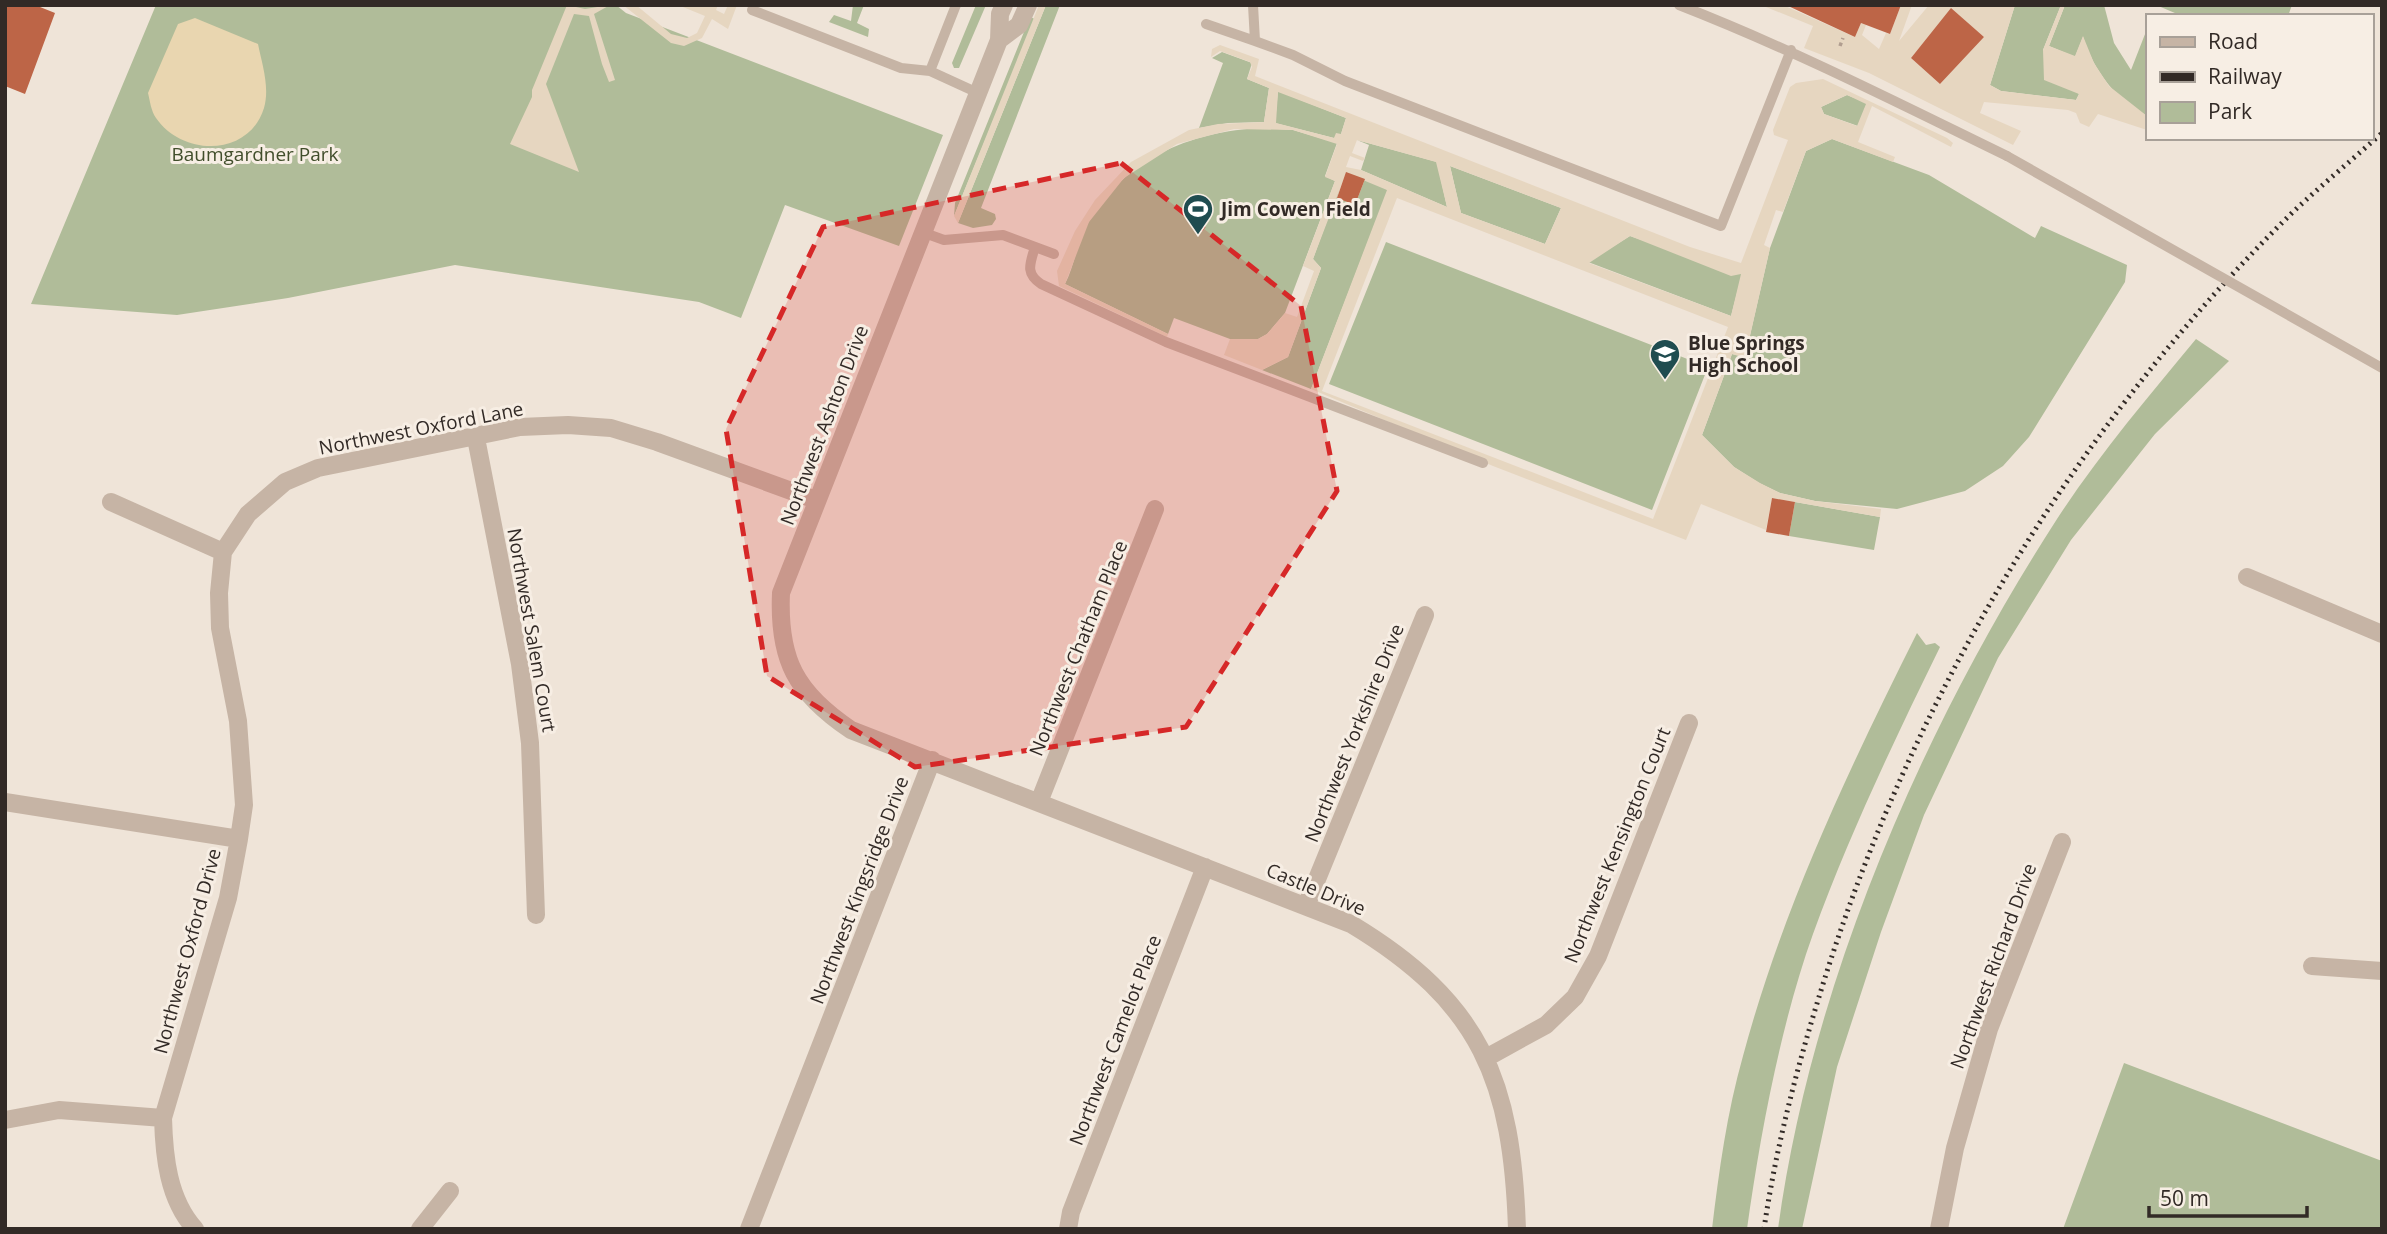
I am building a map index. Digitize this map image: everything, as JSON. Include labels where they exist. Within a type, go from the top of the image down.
[{"type":"street","name":"Northwest Ashton Drive","points":[[932,760],[851,730],[823,710],[801,687],[784,653],[780,625],[782,593],[816,500],[999,40],[1000,14],[1004,5]]},
{"type":"street","name":"Northwest Ashton Drive","points":[[999,40],[1019,25],[1028,5]]},
{"type":"street","name":"Northwest Oxford Lane","points":[[223,552],[248,514],[285,482],[318,468],[520,427],[568,425],[611,428],[816,500]]},
{"type":"street","name":"Northwest Salem Court","points":[[476,438],[520,664],[530,743],[536,915]]},
{"type":"street","points":[[111,502],[223,552]]},
{"type":"street","name":"Northwest Chatham Place","points":[[1040,802],[1155,509]]},
{"type":"street","name":"Northwest Oxford Drive","points":[[195,1229],[184,1217],[169,1180],[163,1148],[163,1118],[228,898],[244,805],[238,721],[220,628],[219,593],[223,552]]},
{"type":"street","points":[[2246,577],[2382,634]]},
{"type":"street","name":"Northwest Yorkshire Drive","points":[[1306,906],[1425,615]]},
{"type":"street","name":"Northwest Kensington Court","points":[[1486,1058],[1546,1025],[1574,997],[1598,956],[1689,723]]},
{"type":"street","name":"Northwest Kingsridge Drive","points":[[749,1229],[932,760],[1205,867]]},
{"type":"street","points":[[5,802],[239,839]]},
{"type":"street","name":"Northwest Richard Drive","points":[[1939,1229],[1955,1148],[1985,1042],[2062,842]]},
{"type":"street","name":"Castle Drive","points":[[1205,867],[1351,924],[1388,946],[1422,972],[1459,1013],[1486,1058],[1505,1109],[1513,1149],[1517,1229]]},
{"type":"street","name":"Northwest Camelot Place","points":[[1068,1229],[1071,1212],[1205,867]]},
{"type":"street","points":[[2312,966],[2382,971]]},
{"type":"street","points":[[5,1120],[59,1110],[163,1118]]},
{"type":"street","points":[[420,1229],[450,1191]]},
{"type":"lane","points":[[754,5],[752,10],[901,68],[930,71],[978,93]]},
{"type":"lane","points":[[930,71],[956,5]]},
{"type":"lane","points":[[1253,5],[1255,41]]},
{"type":"lane","points":[[1679,5],[1791,50],[1808,62],[1847,78],[2007,156],[2382,368]]},
{"type":"lane","points":[[1704,16],[1712,5]]},
{"type":"lane","points":[[1206,24],[1255,41],[1355,85],[1721,226],[1791,50]]},
{"type":"lane","points":[[922,232],[944,240],[1003,236],[1054,254]]},
{"type":"lane","points":[[1035,247],[1028,270],[1031,278],[1041,284],[1166,342],[1483,463]]},
{"type":"path","points":[[1840,46],[1843,38]]},
{"type":"highlighted area","points":[[1121,163],[1301,306],[1337,491],[1186,727],[915,767],[767,676],[726,429],[823,227]]},
{"type":"green space","name":"Baumgardner Park","points":[[156,5],[616,5],[626,13],[943,135],[899,246],[785,205],[741,318],[699,302],[455,265],[288,298],[177,315],[31,304]]},
{"type":"green space","points":[[853,5],[864,5],[857,23],[869,29],[868,37],[829,22],[834,15],[851,21]]},
{"type":"green space","points":[[976,5],[986,5],[959,68],[954,68],[952,63]]},
{"type":"green space","points":[[1046,5],[1060,5],[981,208],[995,214],[996,219],[992,225],[973,228],[958,223]]},
{"type":"green space","points":[[2015,5],[2061,5],[2043,50],[2079,94],[2076,100],[2001,91],[1990,85]]},
{"type":"green space","points":[[2065,5],[2104,5],[2114,43],[2131,70],[2146,32],[2146,115],[2116,93],[2100,73],[2083,37],[2075,57],[2049,46]]},
{"type":"green space","points":[[2156,5],[2292,5],[2289,14],[2177,14]]},
{"type":"green space","points":[[1030,17],[1035,19],[954,216],[955,203]]},
{"type":"green space","points":[[1222,52],[1252,63],[1247,79],[1269,88],[1264,122],[1228,123],[1199,128],[1223,63],[1212,58]]},
{"type":"green space","points":[[1278,91],[1346,118],[1341,134],[1334,138],[1275,123]]},
{"type":"green space","points":[[1847,95],[1867,103],[1858,126],[1824,114],[1821,107]]},
{"type":"green space","name":"Jim Cowen Field","points":[[1263,128],[1293,130],[1337,143],[1325,176],[1335,181],[1285,313],[1267,334],[1258,339],[1230,339],[1174,318],[1168,334],[1065,284],[1085,229],[1100,205],[1138,168],[1160,154],[1209,135]]},
{"type":"green space","points":[[1832,139],[1929,175],[2035,238],[2041,226],[2127,265],[2125,282],[2029,437],[2003,466],[1965,491],[1897,509],[1815,501],[1780,493],[1759,483],[1734,467],[1702,435],[1732,354],[1745,357],[1770,248],[1806,151]]},
{"type":"green space","points":[[1357,140],[1437,162],[1447,207],[1361,170],[1369,145]]},
{"type":"green space","points":[[1450,166],[1561,208],[1545,244],[1461,213]]},
{"type":"green space","points":[[1342,179],[1337,198],[1355,205],[1365,179],[1388,190],[1311,389],[1262,370],[1288,357],[1321,268],[1313,259]]},
{"type":"green space","points":[[1630,236],[1742,274],[1731,316],[1588,262]]},
{"type":"green space","points":[[1386,242],[1708,367],[1652,510],[1329,384]]},
{"type":"green space","points":[[2196,339],[2229,361],[2155,434],[2071,540],[1998,658],[1924,815],[1881,932],[1837,1067],[1802,1229],[1778,1229],[1794,1137],[1817,1044],[1845,951],[1919,770],[2008,599],[2057,519],[2106,450]]},
{"type":"green space","points":[[1795,502],[1880,517],[1874,550],[1789,536]]},
{"type":"green space","points":[[1917,633],[1926,645],[1935,643],[1940,647],[1857,824],[1813,934],[1781,1042],[1758,1156],[1747,1229],[1712,1229],[1732,1098],[1759,1001],[1820,840]]},
{"type":"green space","points":[[2124,1063],[2382,1161],[2382,1229],[2063,1229]]},
{"type":"sand","points":[[195,18],[258,44],[266,84],[264,108],[256,124],[245,136],[230,143],[198,145],[182,140],[168,131],[156,118],[151,106],[148,93],[178,24]]},
{"type":"shaded area","points":[[567,5],[585,9],[610,5],[594,14],[615,80],[609,82],[589,16],[574,14],[546,84],[579,172],[510,144],[532,97],[532,90]]},
{"type":"shaded area","points":[[623,5],[636,5],[671,34],[687,38],[697,33],[705,16],[678,5],[718,5],[716,10],[724,14],[728,5],[737,5],[728,29],[712,19],[702,38],[684,46],[671,43]]},
{"type":"shaded area","points":[[1039,5],[1046,5],[958,223],[954,216]]},
{"type":"shaded area","points":[[1761,5],[1783,5],[1855,37],[1861,23],[1866,25],[1862,35],[1879,49],[1886,33],[1890,34],[1901,5],[1912,5],[1899,41],[1929,5],[2015,5],[1990,85],[2001,91],[2076,100],[2079,94],[2044,80],[2043,50],[2061,5],[2065,5],[2049,46],[2075,56],[2083,36],[2094,63],[2109,86],[2146,115],[2146,130],[2098,114],[2089,127],[2080,123],[2076,113],[2068,110],[1984,102],[1980,113],[2021,131],[2013,145],[1869,73],[1804,48],[1813,26]],"holes":[[[1951,9],[1984,37],[1940,84],[1911,58]]]},
{"type":"shaded area","points":[[1220,45],[1259,59],[1255,76],[1690,247],[1741,263],[1788,140],[1774,135],[1773,130],[1790,87],[1796,83],[1823,79],[1947,138],[1953,143],[1951,147],[1872,106],[1858,142],[1895,157],[1893,162],[1832,139],[1806,151],[1783,212],[1776,210],[1764,245],[1770,248],[1745,358],[1732,354],[1702,435],[1734,467],[1780,493],[1815,501],[1881,509],[1880,517],[1772,498],[1766,530],[1701,504],[1686,540],[1493,466],[1311,389],[1387,190],[1346,173],[1313,259],[1321,268],[1288,357],[1262,370],[1224,355],[1230,339],[1258,339],[1267,334],[1285,313],[1297,317],[1314,271],[1303,266],[1335,181],[1325,177],[1337,144],[1293,130],[1234,129],[1177,144],[1124,178],[1089,222],[1065,284],[1168,334],[1167,337],[1059,286],[1057,271],[1075,231],[1095,200],[1131,162],[1189,130],[1218,124],[1264,122],[1269,88],[1247,79],[1252,67],[1250,62],[1220,51],[1211,57],[1212,49]],"holes":[[[1278,92],[1346,118],[1341,134],[1336,133],[1334,138],[1276,123]],[[1847,95],[1866,104],[1857,126],[1824,114],[1821,107]],[[1357,140],[1436,162],[1447,207],[1361,170],[1346,167],[1350,156],[1363,161],[1365,158],[1352,153]],[[1450,166],[1561,208],[1545,244],[1461,213]],[[1397,198],[1728,327],[1653,519],[1322,391]],[[1630,236],[1731,276],[1741,274],[1731,316],[1589,263]]]},
{"type":"building","points":[[5,5],[35,5],[55,13],[25,94],[5,86]]},
{"type":"building","points":[[1786,5],[1901,5],[1890,34],[1861,23],[1855,37]]},
{"type":"building","points":[[1951,8],[1984,37],[1940,84],[1911,58]]},
{"type":"building","points":[[1346,172],[1365,179],[1355,205],[1337,198]]},
{"type":"building","points":[[1772,498],[1795,502],[1789,536],[1766,532]]},
{"type":"railway","points":[[1764,1229],[1775,1167],[1805,1044],[1860,876],[1904,770],[1955,668],[2011,568],[2073,472],[2142,380],[2216,293],[2295,210],[2382,133]]},
{"type":"place","name":"Jim Cowen Field","points":[[1198,236]]},
{"type":"place","name":"Blue Springs High School","points":[[1665,381]]}]
